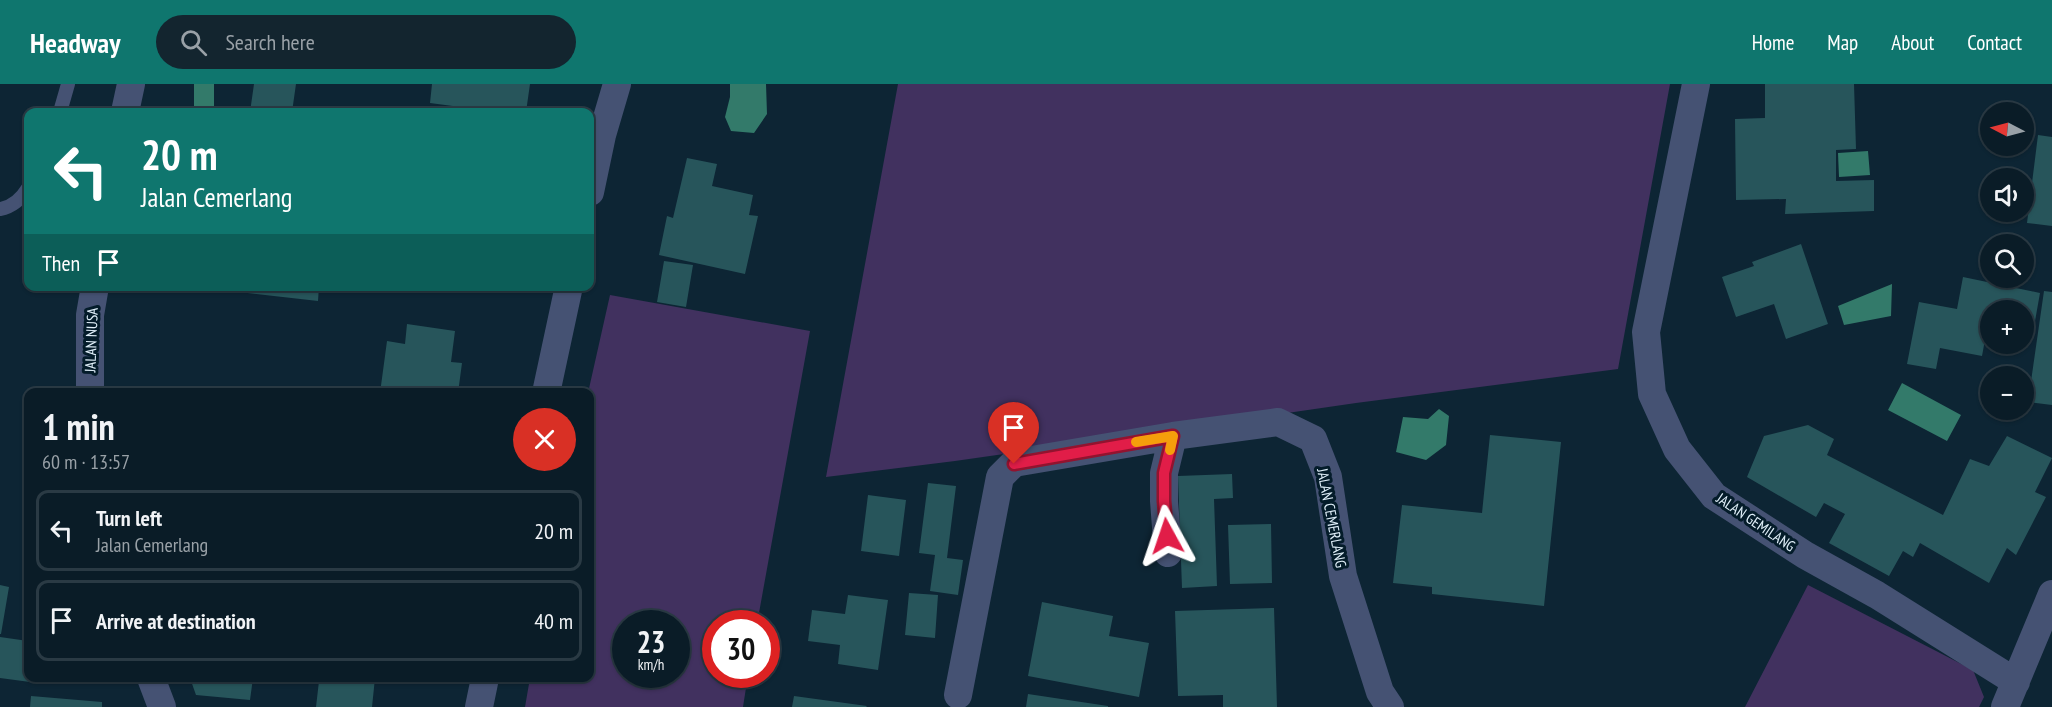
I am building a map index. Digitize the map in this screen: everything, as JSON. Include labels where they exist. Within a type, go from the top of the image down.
[{"type":"street","points":[[126,108],[131,84]]},
{"type":"street","points":[[594,173],[617,84]]},
{"type":"street","name":"JALAN GEMILANG","points":[[1696,84],[1646,332],[1652,394],[1677,449],[1714,496],[1805,555],[1877,595],[2010,694]]},
{"type":"street","name":"JALAN NUSA","points":[[90,388],[90,315],[94,291]]},
{"type":"street","points":[[547,388],[568,291]]},
{"type":"street","name":"JALAN CEMERLANG","points":[[958,695],[1000,477],[1014,464],[1173,436],[1278,422],[1313,439],[1328,477],[1343,576],[1380,692],[1390,707]]},
{"type":"street","points":[[1168,553],[1164,473],[1173,436]]},
{"type":"street","points":[[2010,694],[2052,594]]},
{"type":"street","points":[[153,682],[162,707]]},
{"type":"street","points":[[479,707],[484,682]]},
{"type":"lane","points":[[61,108],[68,84]]},
{"type":"lane","points":[[0,209],[6,208],[24,194]]},
{"type":"shaded area","points":[[194,84],[214,84],[214,108],[194,108]]},
{"type":"shaded area","points":[[730,84],[766,84],[767,114],[754,133],[731,131],[725,117],[730,97]]},
{"type":"shaded area","points":[[898,84],[1670,84],[1618,369],[826,477]]},
{"type":"shaded area","points":[[1868,151],[1870,175],[1839,177],[1838,153]]},
{"type":"shaded area","points":[[1892,284],[1891,316],[1844,325],[1838,306]]},
{"type":"shaded area","points":[[610,295],[810,331],[760,610],[702,610],[702,688],[746,688],[743,707],[525,707],[529,682],[594,682],[594,388],[589,388]]},
{"type":"shaded area","points":[[1902,383],[1961,415],[1947,441],[1888,410]]},
{"type":"shaded area","points":[[1439,409],[1449,416],[1446,445],[1426,460],[1396,452],[1403,417],[1428,419]]},
{"type":"shaded area","points":[[1808,585],[1973,670],[1984,697],[1979,707],[1745,707]]},
{"type":"building","points":[[254,84],[296,84],[293,108],[251,108]]},
{"type":"building","points":[[432,84],[530,84],[527,108],[468,108],[430,103]]},
{"type":"building","points":[[1765,84],[1854,84],[1856,149],[1836,150],[1836,181],[1874,180],[1874,211],[1785,214],[1786,199],[1736,200],[1735,119],[1765,118]]},
{"type":"building","points":[[2038,135],[2052,137],[2052,226],[2027,223],[2034,222],[2034,168]]},
{"type":"building","points":[[687,158],[717,164],[712,186],[753,195],[749,215],[758,216],[745,274],[659,255],[667,216],[673,218]]},
{"type":"building","points":[[1801,244],[1828,324],[1786,339],[1774,304],[1736,317],[1722,277],[1754,266],[1752,262]]},
{"type":"building","points":[[664,261],[693,265],[686,307],[657,302]]},
{"type":"building","points":[[1963,277],[1980,281],[1980,288],[2016,288],[2040,293],[2034,327],[2034,300],[1980,300],[1980,354],[1982,356],[1940,348],[1936,369],[1907,364],[1919,302],[1957,309]]},
{"type":"building","points":[[239,291],[319,291],[318,301]]},
{"type":"building","points":[[2044,291],[2052,292],[2052,405],[2034,403],[2033,366]]},
{"type":"building","points":[[407,324],[455,331],[451,362],[462,363],[459,388],[381,388],[387,341],[405,344]]},
{"type":"building","points":[[1808,425],[1834,439],[1827,455],[1943,515],[1970,459],[1989,466],[2007,436],[2052,458],[2035,492],[2046,497],[2016,555],[2007,548],[1989,583],[1920,543],[1913,557],[1903,551],[1889,576],[1829,543],[1845,514],[1824,503],[1816,517],[1747,477],[1764,436]]},
{"type":"building","points":[[1490,435],[1561,442],[1544,606],[1432,594],[1432,587],[1393,583],[1402,505],[1482,513]]},
{"type":"building","points":[[1232,474],[1233,498],[1214,499],[1217,586],[1182,588],[1178,476]]},
{"type":"building","points":[[928,483],[956,486],[947,558],[963,560],[958,595],[930,591],[935,555],[919,553]]},
{"type":"building","points":[[868,495],[906,500],[899,556],[861,551]]},
{"type":"building","points":[[1271,524],[1272,583],[1230,584],[1228,525]]},
{"type":"building","points":[[0,585],[9,587],[1,634],[0,634]]},
{"type":"building","points":[[909,593],[938,595],[935,638],[905,635]]},
{"type":"building","points":[[848,595],[888,600],[878,670],[838,664],[840,645],[808,641],[812,610],[845,614]]},
{"type":"building","points":[[1042,602],[1113,616],[1109,636],[1149,643],[1139,697],[1028,676]]},
{"type":"building","points":[[1274,608],[1277,707],[1223,707],[1223,695],[1178,696],[1175,611]]},
{"type":"building","points":[[0,637],[24,640],[24,681],[0,678]]},
{"type":"building","points":[[191,682],[252,682],[250,700],[196,695]]},
{"type":"building","points":[[319,682],[375,682],[372,707],[316,707]]},
{"type":"building","points":[[1028,694],[1108,706],[1108,707],[1026,707]]},
{"type":"building","points":[[31,696],[102,702],[102,707],[30,707]]},
{"type":"building","points":[[794,696],[867,706],[792,707]]},
{"type":"slow traffic","points":[[1136,442],[1173,436],[1170,450]]},
{"type":"route","points":[[1014,464],[1173,436],[1164,473],[1167,536]]}]
